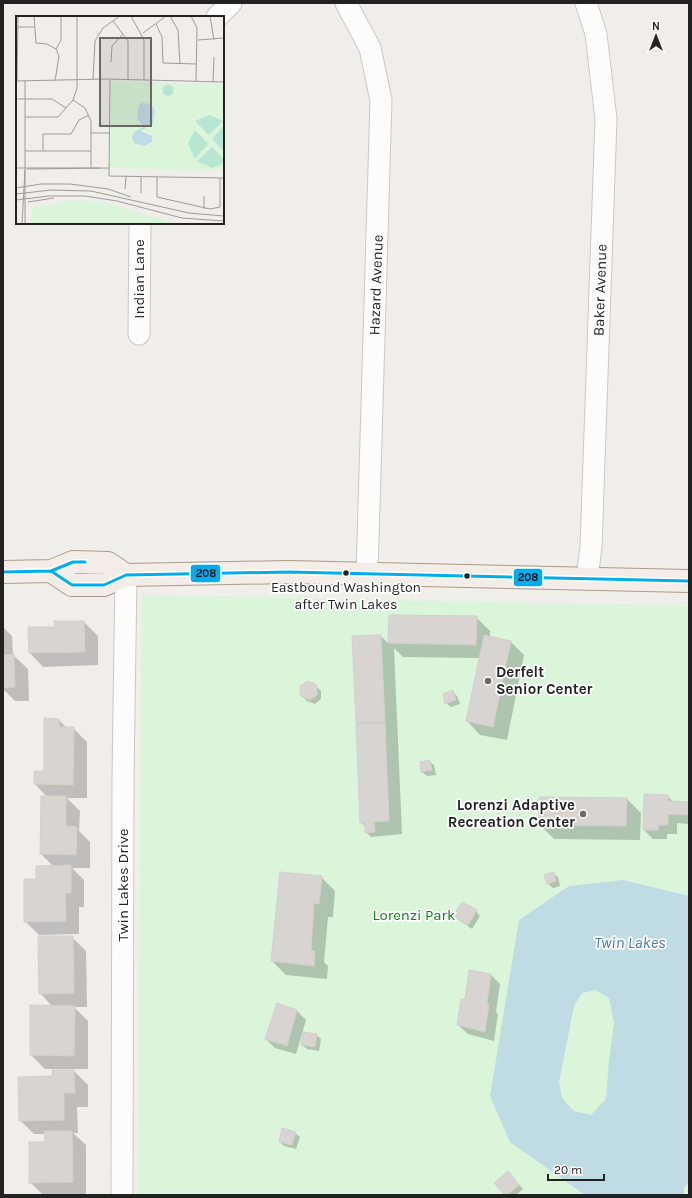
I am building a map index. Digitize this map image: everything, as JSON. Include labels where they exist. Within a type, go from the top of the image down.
[{"type":"main road","points":[[3,572],[51,571],[73,562],[108,562],[126,575],[288,572],[689,581]]},
{"type":"street","points":[[218,16],[231,3]]},
{"type":"street","name":"Hazard Avenue","points":[[346,3],[370,48],[381,100],[367,574]]},
{"type":"street","name":"Baker Avenue","points":[[586,3],[596,34],[606,119],[591,547],[587,578]]},
{"type":"street","name":"Indian Lane","points":[[139,334],[140,224]]},
{"type":"street","name":"Twin Lakes Drive","points":[[122,1195],[123,778],[126,575]]},
{"type":"green space","name":"Lorenzi Park","points":[[141,595],[689,606],[689,1195],[138,1195]]},
{"type":"water","name":"Twin Lakes","points":[[623,880],[689,896],[689,1182],[684,1187],[684,1195],[585,1195],[510,1142],[490,1096],[519,920],[569,886]],"holes":[[[595,990],[609,998],[614,1023],[606,1099],[591,1115],[574,1111],[562,1098],[559,1082],[574,1006],[582,993]]]},
{"type":"building","points":[[389,615],[477,616],[476,645],[388,643]]},
{"type":"building","points":[[54,621],[84,621],[85,652],[29,653],[28,627],[55,627]]},
{"type":"building","points":[[381,635],[385,722],[356,723],[352,636]]},
{"type":"building","name":"Derfelt Senior Center","points":[[484,635],[511,641],[493,727],[466,721]]},
{"type":"building","points":[[14,654],[15,687],[3,688],[3,655]]},
{"type":"building","points":[[308,681],[317,685],[317,695],[310,700],[301,696],[300,686]]},
{"type":"building","points":[[453,690],[456,700],[445,704],[443,694]]},
{"type":"building","points":[[44,718],[59,719],[59,727],[74,727],[73,785],[34,784],[34,771],[44,771]]},
{"type":"building","points":[[385,723],[389,821],[360,823],[356,724]]},
{"type":"building","points":[[430,760],[432,770],[421,772],[420,762]]},
{"type":"building","points":[[644,794],[668,795],[668,801],[689,802],[688,815],[668,814],[668,825],[658,825],[658,830],[643,830]]},
{"type":"building","points":[[41,796],[66,796],[66,826],[77,827],[76,855],[40,854]]},
{"type":"building","name":"Lorenzi Adaptive Recreation Center","points":[[539,797],[627,798],[626,826],[539,825]]},
{"type":"building","points":[[365,823],[374,823],[375,832],[365,833]]},
{"type":"building","points":[[71,865],[71,893],[65,893],[66,921],[24,922],[24,879],[36,879],[36,866]]},
{"type":"building","points":[[280,872],[322,876],[319,904],[314,903],[311,950],[315,951],[314,966],[271,961]]},
{"type":"building","points":[[554,872],[556,881],[547,884],[544,875]]},
{"type":"building","points":[[462,902],[477,910],[468,925],[453,916]]},
{"type":"building","points":[[38,936],[73,936],[74,993],[39,994]]},
{"type":"building","points":[[469,970],[491,974],[485,1032],[457,1025],[461,999],[465,999]]},
{"type":"building","points":[[277,1003],[297,1010],[287,1046],[265,1039]]},
{"type":"building","points":[[30,1005],[75,1006],[74,1056],[30,1055]]},
{"type":"building","points":[[303,1032],[317,1034],[315,1047],[301,1045]]},
{"type":"building","points":[[52,1070],[74,1070],[75,1093],[64,1093],[64,1120],[19,1121],[18,1077],[52,1076]]},
{"type":"building","points":[[282,1128],[296,1132],[292,1145],[279,1142]]},
{"type":"building","points":[[44,1131],[72,1131],[73,1182],[29,1183],[29,1142],[45,1142]]},
{"type":"building","points":[[508,1171],[519,1185],[505,1195],[494,1183]]},
{"type":"transit line","name":"208","points":[[3,572],[51,571],[73,562],[85,562]]},
{"type":"transit line","name":"208","points":[[51,571],[72,585],[104,585],[126,575],[288,572],[689,581]]},
{"type":"place","name":"Eastbound Washington after Twin Lakes","points":[[346,573]]},
{"type":"place","name":"Derfelt Senior Center","points":[[488,681]]},
{"type":"place","name":"Lorenzi Adaptive Recreation Center","points":[[583,814]]}]
